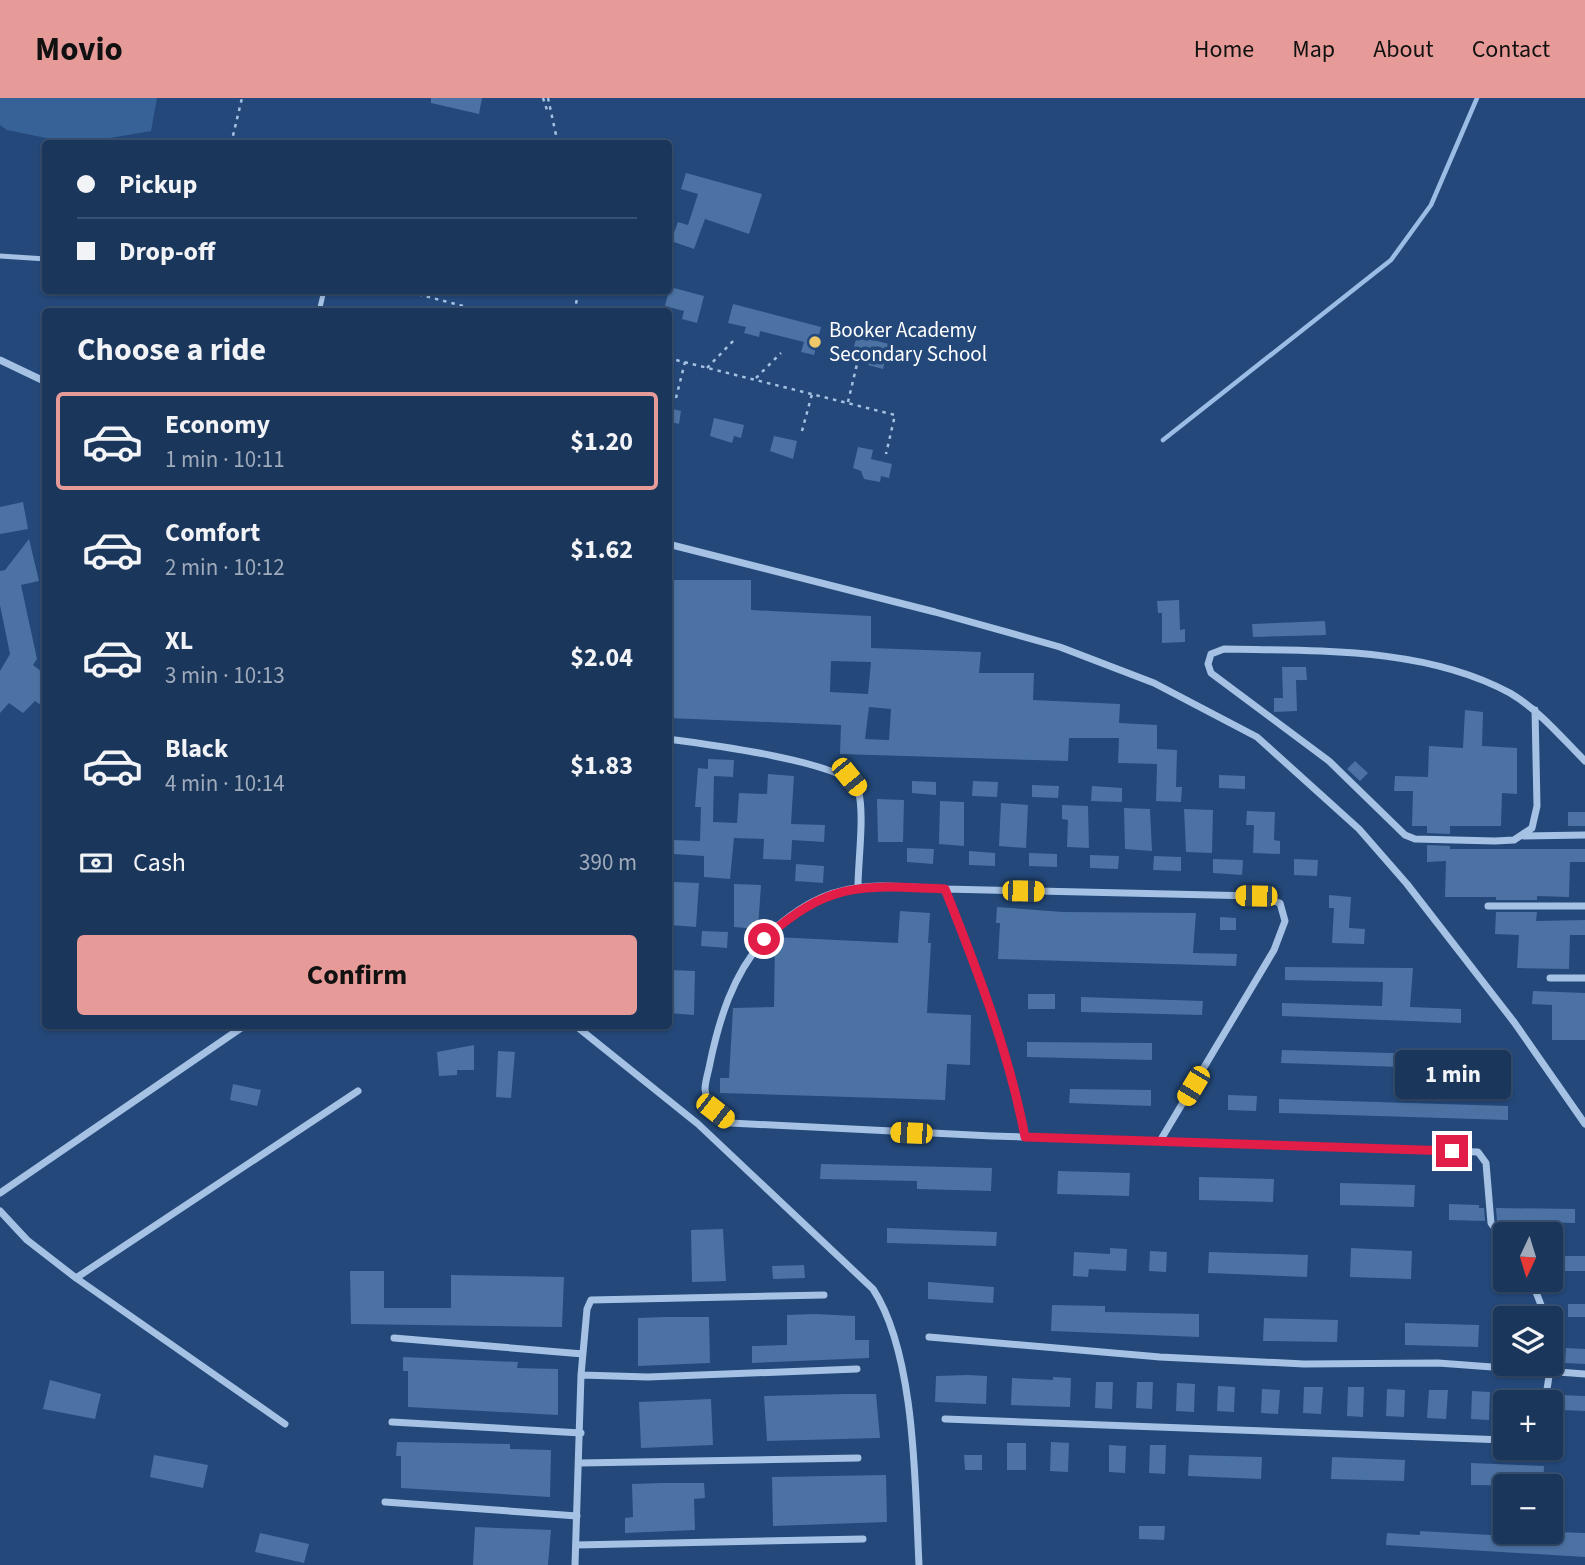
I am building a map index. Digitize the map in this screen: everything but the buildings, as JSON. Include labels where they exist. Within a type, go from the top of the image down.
[{"type":"street","points":[[0,360],[42,380]]},
{"type":"street","points":[[672,545],[1060,647],[1154,683],[1256,737],[1360,829],[1407,884],[1514,1022],[1585,1124]]},
{"type":"street","points":[[1585,761],[1535,710],[1511,694],[1419,660],[1224,649],[1211,654],[1208,664],[1210,673],[1329,761],[1405,835],[1415,839],[1495,841],[1524,835],[1585,835]]},
{"type":"street","points":[[1524,835],[1532,828],[1537,806],[1535,710]]},
{"type":"street","points":[[672,740],[765,754],[849,777],[858,788],[858,887]]},
{"type":"street","points":[[1160,1141],[1274,950],[1285,921],[1280,903],[1256,896],[858,887],[833,892],[810,903],[764,939],[746,962],[716,1033],[705,1090],[715,1111],[730,1122],[748,1126],[1025,1137],[1478,1152],[1486,1163],[1493,1226]]},
{"type":"street","points":[[945,889],[994,1023],[1017,1095],[1025,1137]]},
{"type":"street","points":[[1488,906],[1585,906]]},
{"type":"street","points":[[1550,978],[1585,978]]},
{"type":"street","points":[[0,1193],[240,1029]]},
{"type":"street","points":[[580,1029],[698,1124],[873,1289],[892,1328],[902,1374],[912,1458],[919,1565]]},
{"type":"street","points":[[76,1278],[358,1091]]},
{"type":"street","points":[[0,1211],[27,1240],[76,1278],[285,1424]]},
{"type":"street","points":[[575,1565],[581,1375],[587,1309],[597,1298],[824,1296]]},
{"type":"street","points":[[929,1337],[1146,1356],[1304,1364],[1438,1363],[1493,1366]]},
{"type":"street","points":[[394,1338],[583,1354]]},
{"type":"street","points":[[581,1375],[648,1377],[857,1369]]},
{"type":"street","points":[[1563,1371],[1585,1374]]},
{"type":"street","points":[[945,1419],[1493,1440]]},
{"type":"street","points":[[392,1422],[581,1433]]},
{"type":"street","points":[[580,1463],[858,1458]]},
{"type":"street","points":[[385,1502],[577,1516]]},
{"type":"street","points":[[576,1545],[863,1539]]},
{"type":"lane","points":[[0,257],[42,259]]},
{"type":"path","points":[[231,140],[242,98]]},
{"type":"path","points":[[543,98],[557,140]]},
{"type":"path","points":[[548,98],[550,120]]},
{"type":"path","points":[[417,294],[471,308]]},
{"type":"path","points":[[707,368],[734,340]]},
{"type":"path","points":[[755,380],[781,353]]},
{"type":"path","points":[[672,359],[895,415],[886,454]]},
{"type":"path","points":[[676,398],[685,362]]},
{"type":"path","points":[[847,403],[857,365]]},
{"type":"path","points":[[802,431],[812,394]]},
{"type":"shaded area","points":[[0,98],[157,98],[151,131],[98,140],[56,140],[7,130],[0,125]]},
{"type":"waterway","points":[[1163,440],[1391,260],[1431,205],[1477,98]]},
{"type":"place","name":"Booker Academy Secondary School","points":[[815,342]]},
{"type":"route","points":[[764,939],[810,903],[833,892],[883,886],[945,889],[994,1023],[1017,1095],[1025,1137],[1452,1151]]}]
